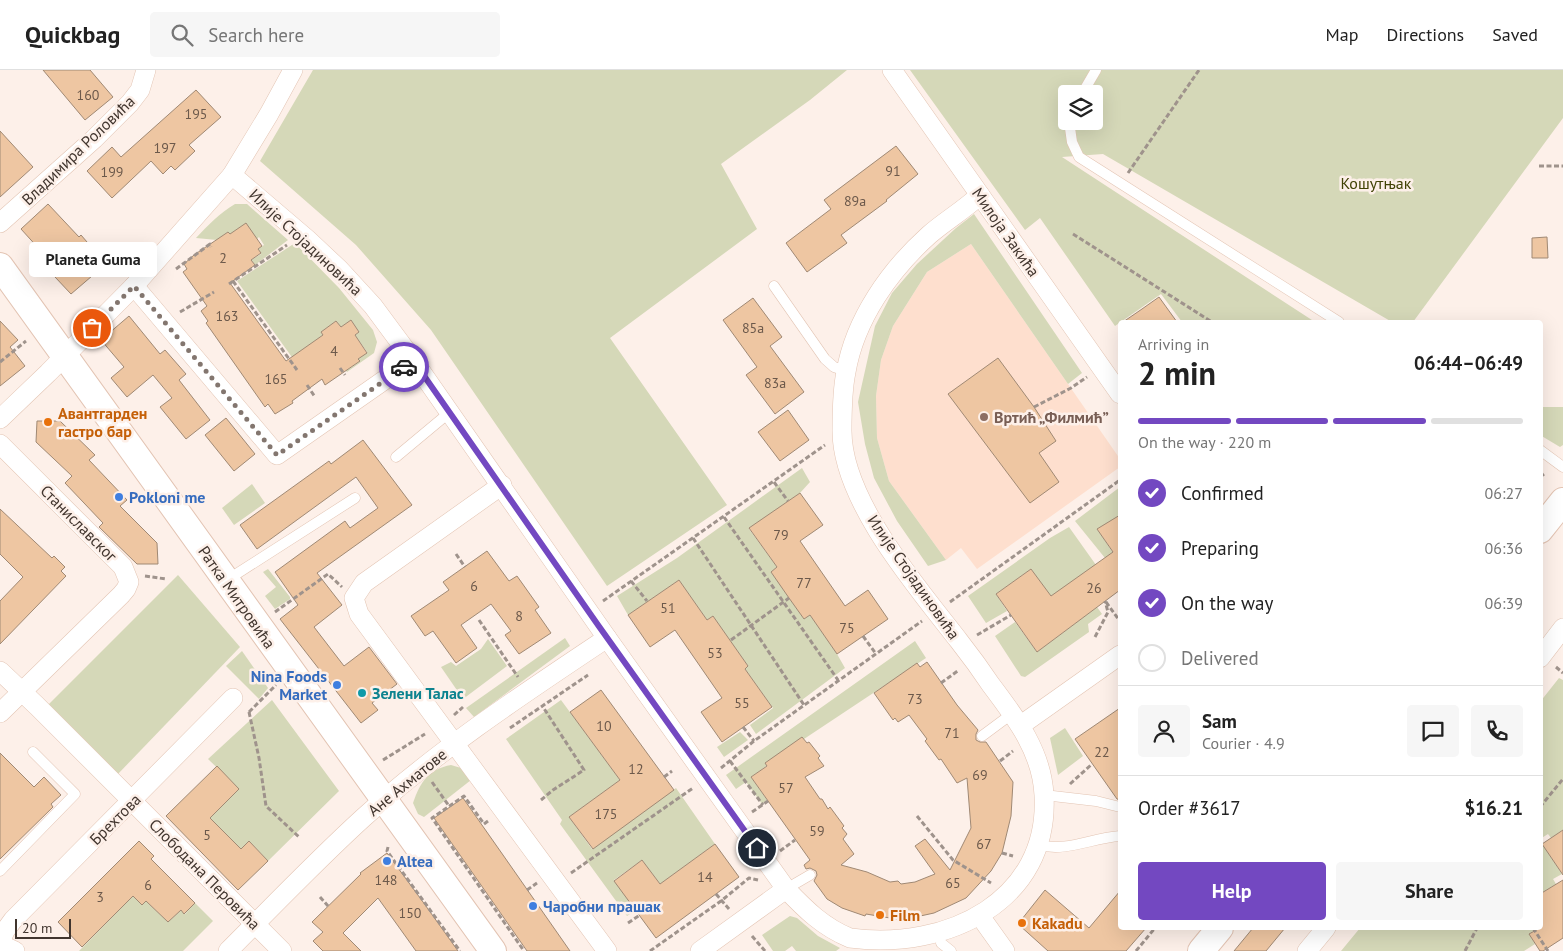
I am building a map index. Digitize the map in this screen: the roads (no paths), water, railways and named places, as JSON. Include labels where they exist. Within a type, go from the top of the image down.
[{"type":"main road","name":"Ратка Митровића","points":[[0,266],[493,951]]},
{"type":"main road","points":[[1543,526],[1563,501]]},
{"type":"main road","points":[[1201,951],[1218,930]]},
{"type":"street","name":"Владимира Роловића","points":[[0,224],[94,139],[130,103],[140,90],[146,70]]},
{"type":"street","points":[[0,419],[134,286],[232,175],[293,70]]},
{"type":"street","name":"Милоја Закића","points":[[892,70],[1118,391]]},
{"type":"street","name":"Илије Стојадиновића","points":[[232,175],[277,212],[340,269],[373,306],[450,412],[589,612],[786,889],[814,918],[849,938],[878,949],[946,947],[985,923],[1010,899],[1027,873],[1038,845],[1050,795],[1037,759],[1017,719],[935,612],[879,532],[860,498],[847,466],[842,434],[846,371],[850,354],[862,323],[899,266],[931,234],[980,195]]},
{"type":"street","points":[[134,286],[277,455],[413,360]]},
{"type":"street","name":"Станиславског","points":[[0,444],[123,567],[129,582],[121,595],[0,713]]},
{"type":"street","points":[[502,486],[364,583],[354,598],[359,614],[607,951]]},
{"type":"street","points":[[1543,654],[1563,628]]},
{"type":"street","name":"Ане Ахматове","points":[[228,951],[335,845],[384,801],[454,744],[608,638]]},
{"type":"street","points":[[1017,719],[1118,656]]},
{"type":"street","name":"Слободана Перовића","points":[[0,671],[282,951]]},
{"type":"street","name":"Брехтова","points":[[0,943],[5,931],[14,920],[132,802],[237,702]]},
{"type":"street","points":[[700,951],[786,889]]},
{"type":"street","points":[[985,923],[1005,951]]},
{"type":"street","points":[[1307,951],[1324,930]]},
{"type":"street","points":[[0,943],[15,951]]},
{"type":"lane","points":[[1087,85],[1096,70]]},
{"type":"lane","points":[[1070,130],[1072,142],[1080,157],[1336,320]]},
{"type":"lane","points":[[774,286],[826,359],[834,367],[846,371]]},
{"type":"lane","points":[[396,457],[450,412]]},
{"type":"lane","points":[[1543,452],[1563,467]]},
{"type":"lane","points":[[226,581],[355,498]]},
{"type":"lane","points":[[982,736],[1017,719]]},
{"type":"lane","points":[[0,872],[76,794],[33,752]]},
{"type":"lane","points":[[1050,795],[1096,801],[1118,806]]},
{"type":"lane","points":[[1038,845],[1051,848],[1065,848],[1118,836]]},
{"type":"lane","points":[[786,889],[810,875]]},
{"type":"place","name":"Planeta Guma","points":[[92,328]]},
{"type":"place","name":"Вртић „Филмић”","points":[[984,417]]},
{"type":"place","name":"Авантгарден гастро бар","points":[[48,422]]},
{"type":"place","name":"Pokloni me","points":[[119,497]]},
{"type":"place","name":"Nina Foods Market","points":[[337,685]]},
{"type":"place","name":"Зелени Талас","points":[[362,693]]},
{"type":"place","name":"Altea","points":[[387,861]]},
{"type":"place","name":"Чаробни прашак","points":[[533,906]]},
{"type":"place","name":"Film","points":[[880,915]]},
{"type":"place","name":"Kakadu","points":[[1022,923]]},
{"type":"park label","name":"Кошутњак","points":[[1376,183]]}]
